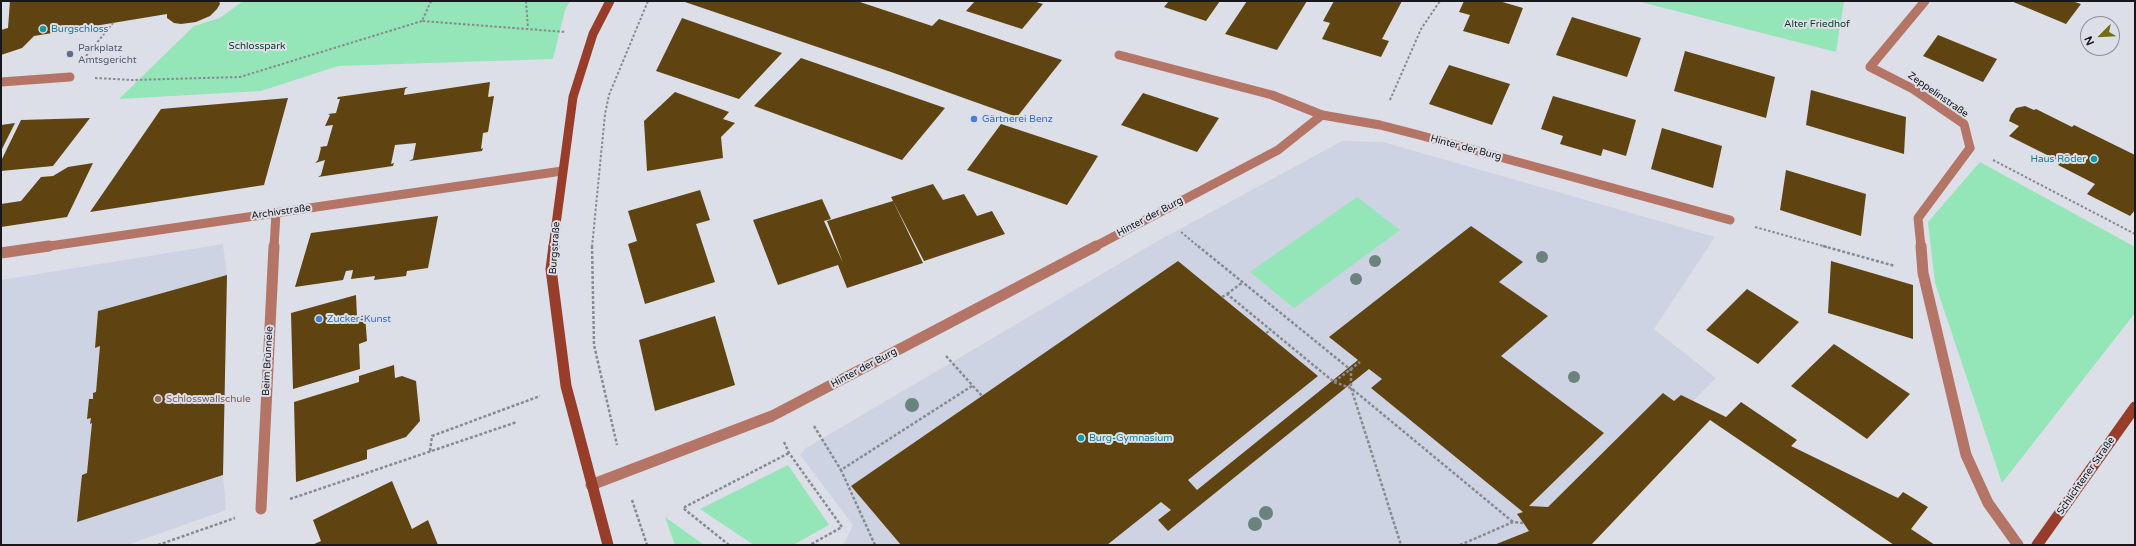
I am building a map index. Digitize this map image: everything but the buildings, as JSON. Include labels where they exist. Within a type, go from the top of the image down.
[{"type":"main road","name":"Burgstraße","points":[[608,545],[566,386],[552,269],[562,171],[573,97],[593,34],[610,1]]},
{"type":"main road","name":"Schlichtener Straße","points":[[2037,545],[2135,407]]},
{"type":"street","name":"Zeppelinstraße","points":[[1925,1],[1870,67],[1914,89],[1964,124],[1970,148]]},
{"type":"street","points":[[1119,55],[1272,95],[1322,115]]},
{"type":"street","points":[[1,82],[70,76]]},
{"type":"street","name":"Hinter der Burg","points":[[591,485],[772,416],[1278,150],[1322,115],[1380,125],[1730,220]]},
{"type":"street","points":[[1970,148],[1918,218],[1923,273],[1966,456],[1988,502],[2018,545]]},
{"type":"street","name":"Archivstraße","points":[[1,253],[562,171]]},
{"type":"street","name":"Beim Brünnele","points":[[261,509],[276,213]]},
{"type":"path","points":[[422,21],[431,1]]},
{"type":"path","points":[[526,1],[528,28]]},
{"type":"path","points":[[647,545],[623,472],[594,345],[592,234],[609,95],[648,1]]},
{"type":"path","points":[[1380,125],[1421,28],[1440,1]]},
{"type":"path","points":[[70,76],[133,80],[240,77],[422,21],[593,34]]},
{"type":"path","points":[[70,76],[113,23]]},
{"type":"path","points":[[1970,148],[2135,234]]},
{"type":"path","points":[[1158,213],[1351,370]]},
{"type":"path","points":[[1730,220],[1923,273]]},
{"type":"path","points":[[1222,297],[1242,282]]},
{"type":"path","points":[[1227,294],[1334,382],[1351,388],[1513,522]]},
{"type":"path","points":[[1266,333],[1272,330]]},
{"type":"path","points":[[1334,382],[1360,362]]},
{"type":"path","points":[[1351,370],[1351,388],[1400,545]]},
{"type":"path","points":[[964,376],[982,396]]},
{"type":"path","points":[[841,470],[972,386]]},
{"type":"path","points":[[799,402],[841,470],[875,545]]},
{"type":"path","points":[[430,451],[432,436],[517,404]]},
{"type":"path","points":[[158,545],[517,422]]},
{"type":"path","points":[[729,545],[683,508],[789,453],[842,527],[810,545]]},
{"type":"path","points":[[1460,545],[1513,522],[1523,522]]},
{"type":"shaded area","name":"Burg-Gymnasium","points":[[1342,141],[1383,142],[1715,237],[1654,329],[1716,378],[1550,545],[842,545],[853,525],[800,455],[806,448],[1156,242]]},
{"type":"shaded area","points":[[223,244],[227,275],[223,475],[226,510],[127,545],[1,545],[1,280]]},
{"type":"green space","name":"Schlosspark","points":[[243,1],[570,1],[565,10],[553,59],[338,66],[261,91],[119,99],[194,26],[220,18]]},
{"type":"green space","name":"Alter Friedhof","points":[[1637,1],[1844,1],[1836,52]]},
{"type":"green space","points":[[1980,162],[2135,247],[2135,313],[2002,483],[1935,283],[1928,222]]},
{"type":"green space","points":[[1357,197],[1400,230],[1294,308],[1250,272]]},
{"type":"green space","points":[[788,465],[829,525],[793,545],[754,545],[700,509]]},
{"type":"green space","points":[[665,517],[704,545],[675,545]]},
{"type":"place","name":"Burgschloss","points":[[43,29]]},
{"type":"place","name":"Parkplatz Amtsgericht","points":[[70,54]]},
{"type":"place","name":"Gärtnerei Benz","points":[[974,119]]},
{"type":"place","name":"Haus Röder","points":[[2094,159]]},
{"type":"place","name":"Zucker-Kunst","points":[[319,319]]},
{"type":"place","name":"Schlosswallschule","points":[[158,399]]},
{"type":"place","name":"Burg-Gymnasium","points":[[1081,438]]}]
